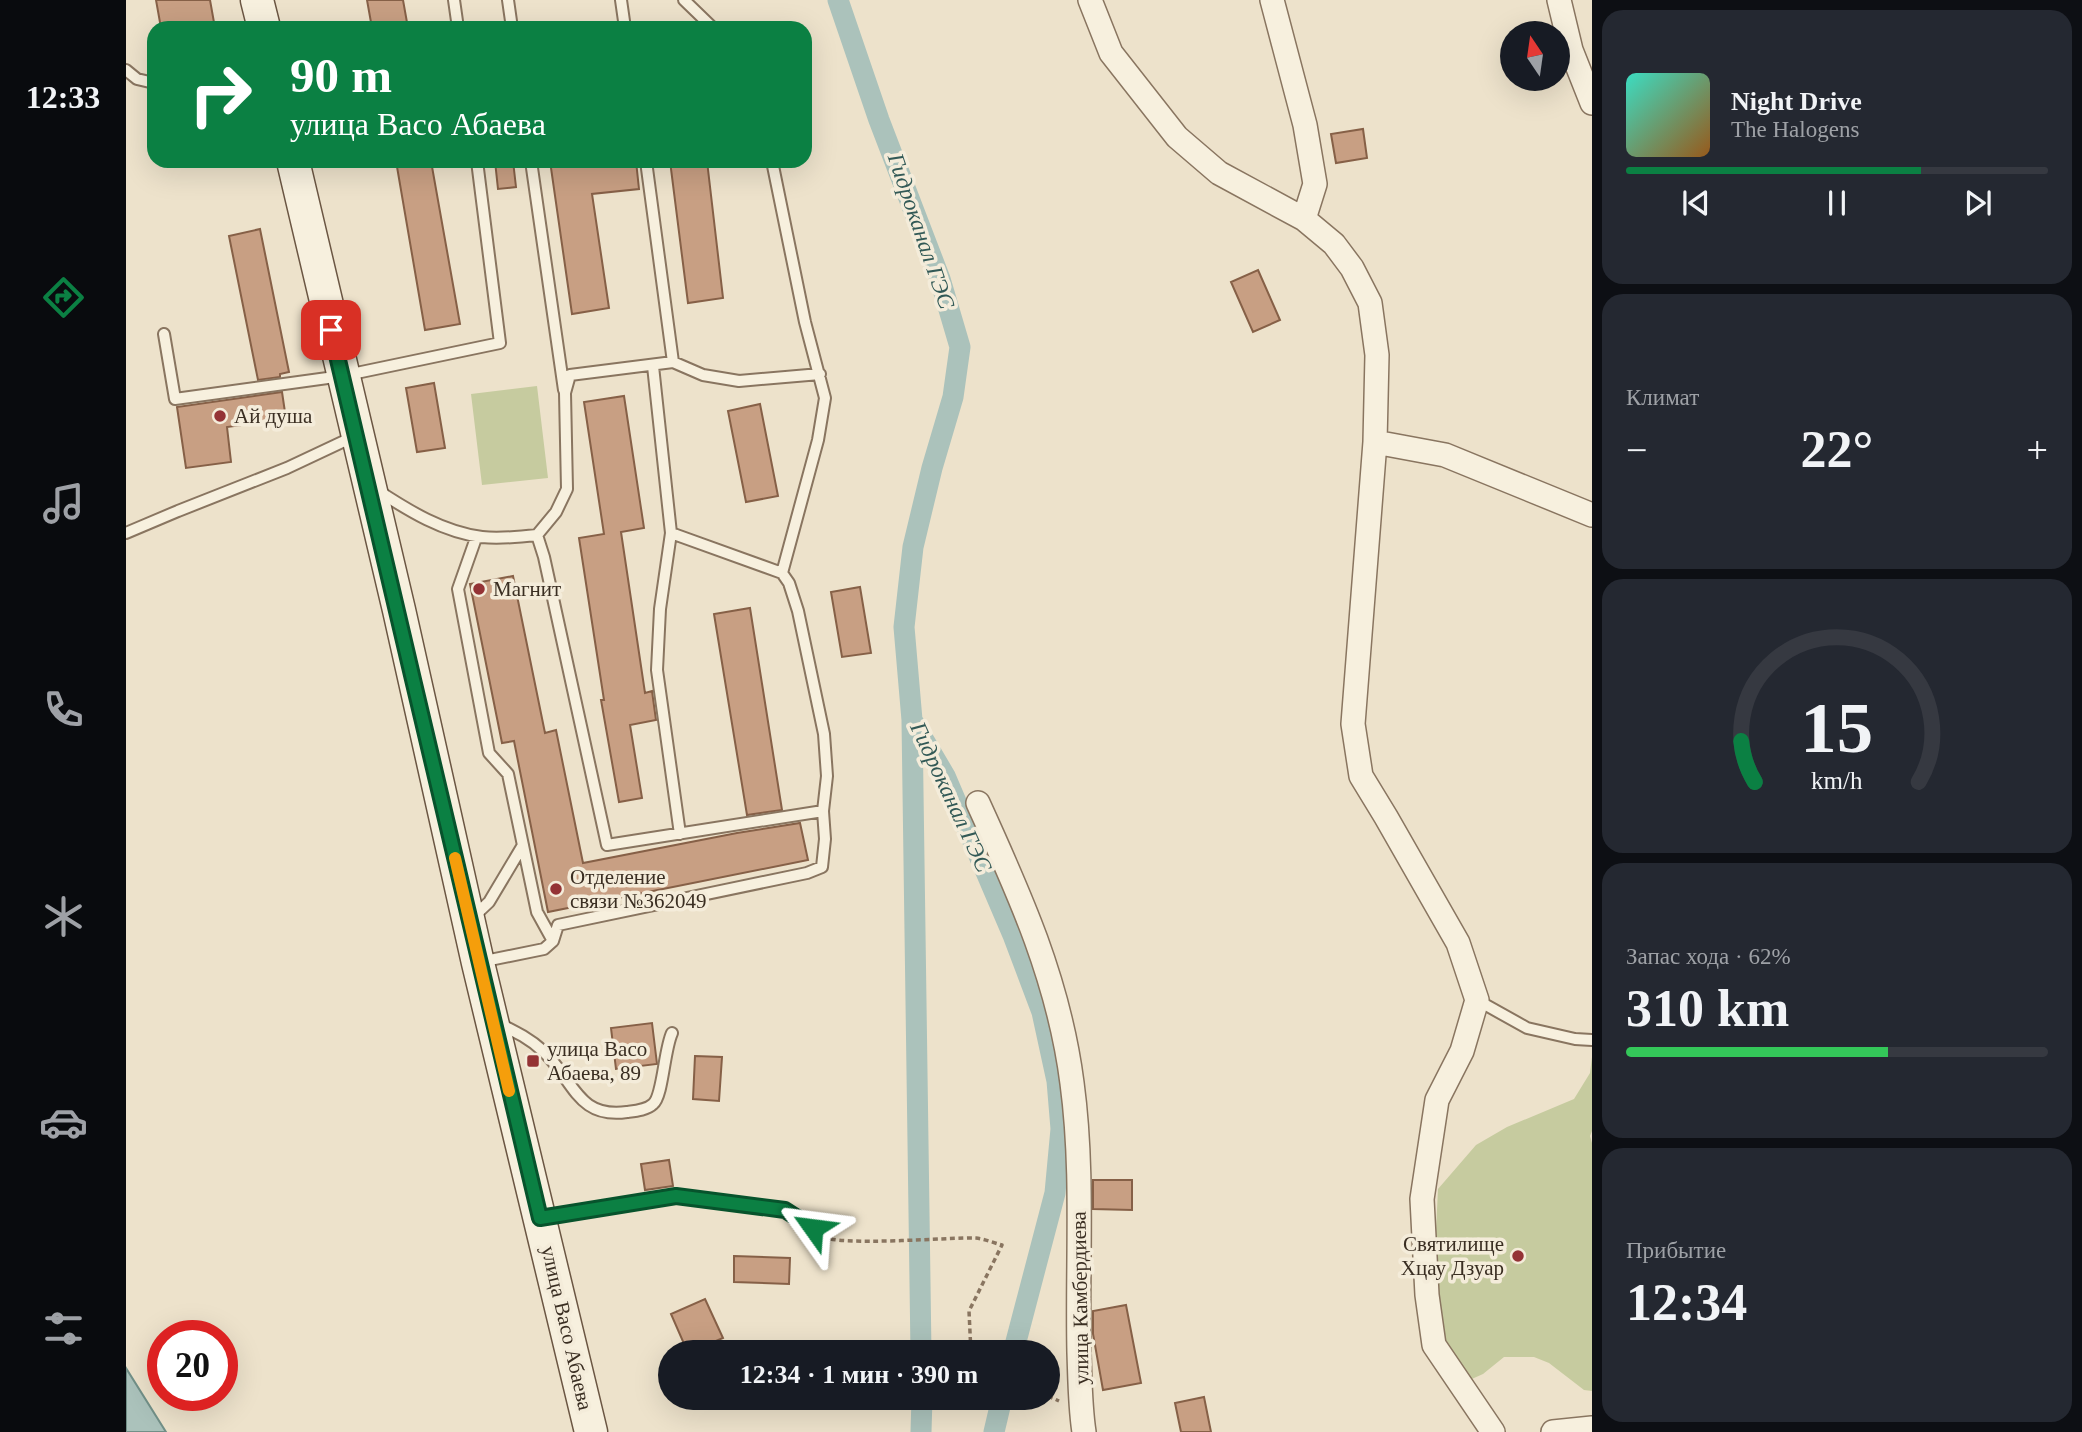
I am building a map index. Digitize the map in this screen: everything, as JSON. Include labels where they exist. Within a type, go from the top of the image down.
[{"type":"street","points":[[257,0],[262,21]]},
{"type":"street","points":[[1090,0],[1111,53],[1177,137],[1219,173],[1304,219],[1334,244],[1352,268],[1370,303],[1377,355],[1375,442],[1353,724],[1361,776],[1458,943],[1477,1000],[1462,1051],[1437,1100],[1422,1199],[1427,1296],[1434,1345],[1493,1432]]},
{"type":"street","points":[[1272,0],[1306,125],[1315,184],[1304,219]]},
{"type":"street","points":[[1559,0],[1571,50],[1592,103]]},
{"type":"street","name":"улица Васо Абаева","points":[[295,168],[399,610],[478,962],[591,1432]]},
{"type":"street","points":[[1375,442],[1445,455],[1592,515]]},
{"type":"street","name":"улица Камбердиева","points":[[978,803],[1027,912],[1059,1007],[1072,1083],[1078,1164],[1079,1331],[1084,1432]]},
{"type":"street","points":[[1553,1432],[1592,1428]]},
{"type":"lane","points":[[454,0],[457,21]]},
{"type":"lane","points":[[508,0],[511,21]]},
{"type":"lane","points":[[621,0],[624,21]]},
{"type":"lane","points":[[684,0],[706,21]]},
{"type":"lane","points":[[126,70],[137,79],[147,81]]},
{"type":"lane","points":[[164,334],[175,399],[342,376],[500,344],[478,168]]},
{"type":"lane","points":[[532,168],[565,393],[567,489],[556,512],[537,535],[476,538],[457,590],[489,753],[508,774],[537,912],[553,941]]},
{"type":"lane","points":[[647,168],[673,362]]},
{"type":"lane","points":[[773,168],[805,322],[825,398],[822,422],[782,573]]},
{"type":"lane","points":[[565,393],[570,376],[673,362],[703,374],[739,381],[820,374]]},
{"type":"lane","points":[[653,366],[671,533],[660,609],[657,670],[680,834]]},
{"type":"lane","points":[[126,533],[177,510],[287,468],[356,436]]},
{"type":"lane","points":[[367,483],[417,516],[482,537]]},
{"type":"lane","points":[[478,962],[544,949],[553,941],[558,925],[807,873],[822,867],[827,776],[824,734],[798,611],[789,583],[782,573],[671,533]]},
{"type":"lane","points":[[537,535],[607,845],[823,811]]},
{"type":"lane","points":[[470,919],[489,902],[523,845]]},
{"type":"lane","points":[[1477,1000],[1527,1028],[1574,1039],[1592,1040]]},
{"type":"lane","points":[[492,1020],[529,1038],[546,1053],[577,1094],[597,1112],[614,1114],[653,1104],[659,1094],[666,1044],[672,1033]]},
{"type":"lane","points":[[540,1218],[676,1196],[785,1210],[813,1228]]},
{"type":"path","points":[[813,1228],[827,1240],[978,1238],[1002,1245],[969,1311],[970,1340]]},
{"type":"green space","points":[[537,386],[548,478],[482,485],[471,394]]},
{"type":"green space","points":[[1592,1057],[1592,1391],[1584,1390],[1549,1363],[1534,1357],[1504,1357],[1483,1374],[1465,1382],[1450,1356],[1437,1319],[1434,1272],[1438,1189],[1476,1145],[1507,1127],[1574,1099],[1590,1073]]},
{"type":"water","points":[[126,1368],[147,1402],[147,1411],[153,1411],[166,1432],[126,1432]]},
{"type":"building","points":[[156,0],[210,0],[214,21],[160,21]]},
{"type":"building","points":[[367,0],[403,0],[407,21],[371,21]]},
{"type":"building","points":[[1363,129],[1367,158],[1336,163],[1331,134]]},
{"type":"building","points":[[397,168],[432,168],[460,324],[425,330]]},
{"type":"building","points":[[496,168],[514,168],[516,187],[498,189]]},
{"type":"building","points":[[551,168],[637,168],[639,189],[592,194],[609,308],[572,314]]},
{"type":"building","points":[[671,168],[708,168],[723,298],[688,303]]},
{"type":"building","points":[[260,229],[289,372],[280,374],[280,377],[258,380],[229,236]]},
{"type":"building","points":[[1258,270],[1280,320],[1253,332],[1231,282]]},
{"type":"building","points":[[434,383],[445,448],[417,452],[406,388]]},
{"type":"building","points":[[282,392],[286,419],[227,427],[231,462],[186,468],[177,407]]},
{"type":"building","points":[[624,396],[644,528],[621,532],[645,693],[652,691],[656,720],[630,725],[642,798],[619,802],[601,700],[604,700],[579,538],[604,534],[584,402]]},
{"type":"building","points":[[760,404],[778,496],[746,502],[728,411]]},
{"type":"building","points":[[513,576],[545,733],[556,730],[583,863],[800,823],[808,860],[548,912],[514,741],[502,743],[470,584]]},
{"type":"building","points":[[860,587],[871,653],[842,657],[831,592]]},
{"type":"building","points":[[750,608],[782,810],[747,815],[714,614]]},
{"type":"building","points":[[652,1023],[657,1064],[616,1069],[611,1028]]},
{"type":"building","points":[[695,1056],[722,1057],[719,1101],[693,1099]]},
{"type":"building","points":[[669,1160],[673,1186],[645,1190],[641,1164]]},
{"type":"building","points":[[1093,1180],[1132,1180],[1132,1210],[1093,1209]]},
{"type":"building","points":[[734,1256],[790,1258],[789,1284],[734,1282]]},
{"type":"building","points":[[705,1299],[723,1338],[682,1340],[671,1314]]},
{"type":"building","points":[[1126,1305],[1141,1383],[1103,1390],[1093,1334],[1093,1311]]},
{"type":"building","points":[[1204,1397],[1211,1432],[1181,1432],[1175,1403]]},
{"type":"waterway","name":"Гидроканал ГЭС","points":[[838,0],[879,120],[940,279],[960,347],[953,397],[913,547],[904,627],[912,720],[945,776],[1013,935],[1042,1012],[1057,1081],[1061,1129],[1055,1193],[1016,1340]]},
{"type":"waterway","points":[[912,721],[921,1340]]},
{"type":"waterway","points":[[921,1432],[922,1410]]},
{"type":"waterway","name":"Гидроканал ГЭС","points":[[994,1432],[999,1410]]},
{"type":"slow traffic","points":[[455,858],[509,1091]]},
{"type":"place","name":"Ай душа","points":[[220,416]]},
{"type":"place","name":"Магнит","points":[[479,589]]},
{"type":"place","name":"Отделение связи №362049","points":[[556,889]]},
{"type":"place","name":"улица Васо Абаева, 89","points":[[533,1061]]},
{"type":"place","name":"Святилище Хцау Дзуар","points":[[1518,1256]]},
{"type":"route","points":[[331,330],[540,1218],[676,1196],[785,1210],[813,1228]]}]
